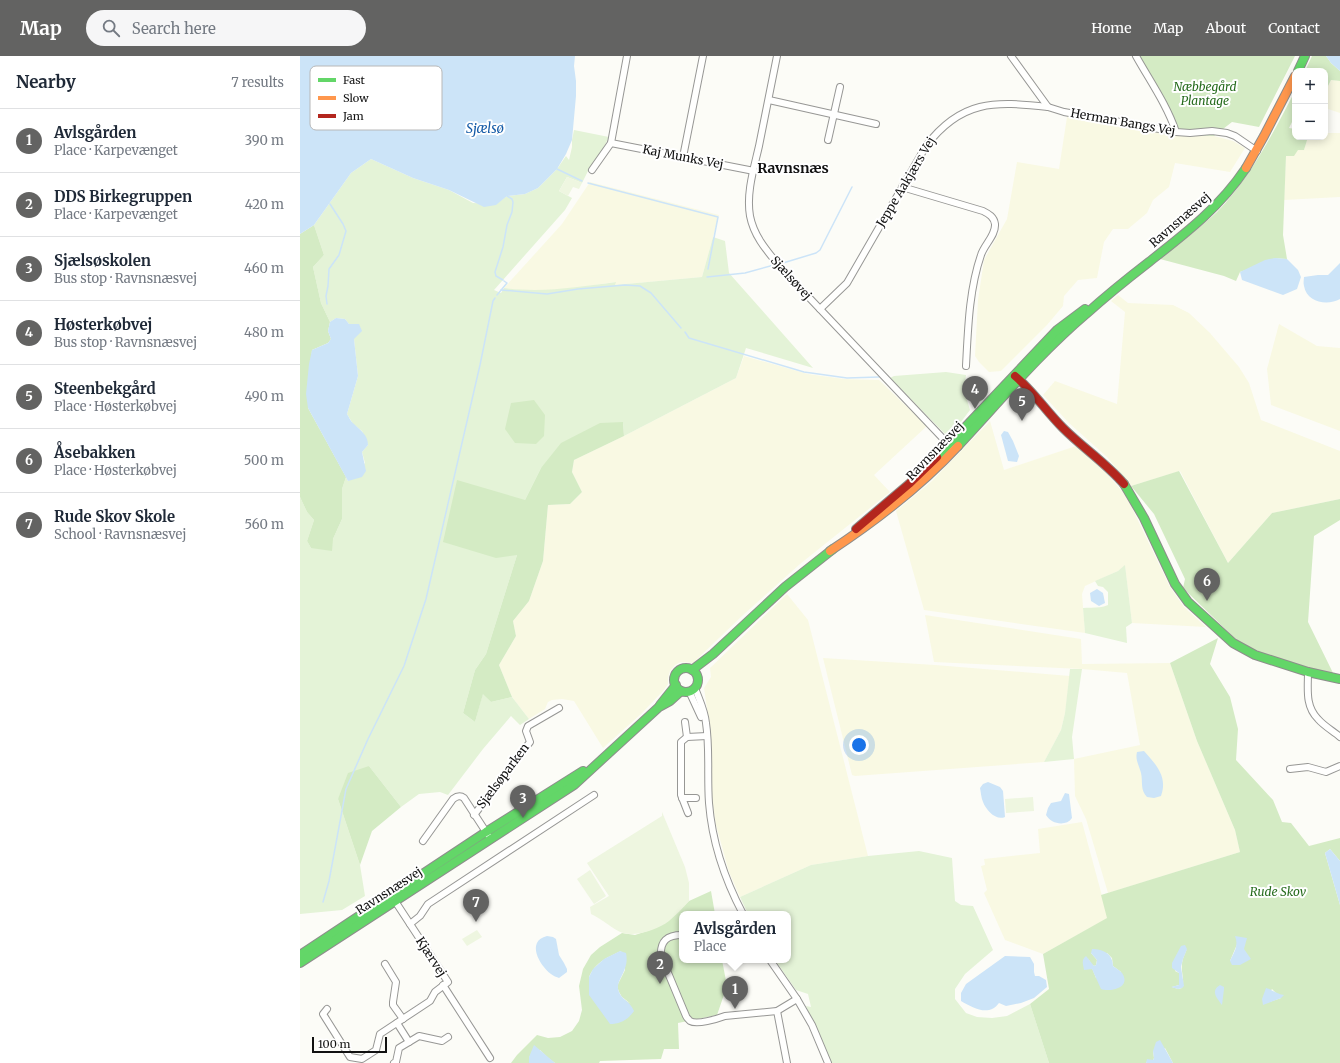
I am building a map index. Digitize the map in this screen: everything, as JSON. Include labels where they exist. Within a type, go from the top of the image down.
[{"type":"main road","points":[[1299,68],[1305,56]]},
{"type":"main road","name":"Ravnsnæsvej","points":[[300,955],[393,898],[488,836],[574,784],[659,707],[666,696],[685,689],[674,679],[677,673],[682,669],[694,673],[776,595],[952,447],[1057,330],[1115,288],[1209,213],[1228,193],[1244,172],[1267,134],[1292,82]]},
{"type":"main road","points":[[1016,377],[1027,386],[1063,428],[1109,467],[1124,484],[1144,518],[1175,584],[1188,602],[1234,643],[1247,651],[1263,658],[1308,672],[1340,679]]},
{"type":"main road","points":[[685,689],[698,682],[694,673]]},
{"type":"main road","name":"Ravnsnæsvej","points":[[300,963],[393,898]]},
{"type":"street","points":[[592,170],[611,143],[627,56]]},
{"type":"street","points":[[683,157],[702,56]]},
{"type":"street","name":"Sjælsøvej","points":[[777,56],[754,171],[750,200],[750,216],[756,232],[763,247],[781,268],[952,447]]},
{"type":"street","points":[[1012,56],[1048,107]]},
{"type":"street","points":[[1136,56],[1167,110],[1176,132]]},
{"type":"street","points":[[828,140],[840,87]]},
{"type":"street","points":[[769,100],[876,124]]},
{"type":"street","name":"Jeppe Aakjærs Vej","points":[[820,309],[847,283],[926,146],[936,133],[950,120],[971,109],[1002,104],[1016,103],[1048,107]]},
{"type":"street","name":"Herman Bangs Vej","points":[[1048,107],[1064,112],[1176,132],[1190,133],[1212,131],[1227,133],[1257,151]]},
{"type":"street","name":"Kaj Munks Vej","points":[[611,143],[754,171]]},
{"type":"street","points":[[902,187],[983,211],[990,214],[993,219],[994,231],[982,250],[975,270],[969,317],[966,366]]},
{"type":"street","points":[[1308,672],[1308,698],[1312,710],[1318,719],[1340,737]]},
{"type":"street","points":[[685,689],[706,727],[708,736],[708,786],[713,828],[725,871],[742,911]]},
{"type":"street","name":"Sjælsøparken","points":[[474,815],[530,742],[526,731],[528,726],[559,708]]},
{"type":"street","points":[[685,722],[687,737]]},
{"type":"street","points":[[688,813],[681,795],[681,742],[687,737],[708,736]]},
{"type":"street","points":[[1290,769],[1308,767],[1326,772],[1340,766]]},
{"type":"street","points":[[410,924],[420,916],[428,904],[594,795]]},
{"type":"street","points":[[423,841],[453,799],[457,796],[464,798],[488,836]]},
{"type":"street","points":[[682,798],[696,798]]},
{"type":"street","name":"Kjærvej","points":[[393,898],[448,982],[443,985],[490,1058]]},
{"type":"street","points":[[679,935],[673,935],[667,938],[662,943],[660,950],[661,956],[686,1016],[690,1021],[696,1023],[725,1016],[751,1015],[777,1011],[797,999]]},
{"type":"street","points":[[772,963],[797,999],[812,1026],[828,1063]]},
{"type":"street","points":[[388,965],[396,982],[392,1002],[409,1042]]},
{"type":"street","points":[[327,1009],[323,1014],[350,1056],[362,1059],[376,1050],[380,1034],[430,1001],[435,992],[443,985]]},
{"type":"street","points":[[777,1011],[787,1063]]},
{"type":"street","points":[[394,1063],[396,1062],[399,1048],[419,1036],[442,1041],[448,1037]]},
{"type":"green space","name":"Næbbegård Plantage","points":[[1138,56],[1295,56],[1259,127],[1232,122],[1214,136],[1176,134]]},
{"type":"green space","points":[[1312,56],[1326,56],[1340,71],[1340,81],[1331,80],[1328,86],[1328,68],[1306,68]]},
{"type":"green space","points":[[1331,80],[1340,81],[1340,113],[1328,109],[1328,86]]},
{"type":"green space","points":[[1292,97],[1292,122],[1289,128],[1292,128],[1292,140],[1307,140],[1304,150],[1298,150],[1294,156],[1286,156],[1283,235],[1287,259],[1279,258],[1262,262],[1240,272],[1236,281],[1224,276],[1160,259],[1217,212],[1251,169]]},
{"type":"green space","points":[[1067,117],[1176,134],[1214,136],[1233,141],[1245,148],[1230,172],[1175,163],[1169,187],[1153,200],[1147,213],[1128,229],[1113,229],[1104,242],[1097,278],[1078,280],[1064,296],[1063,306],[1047,325],[1001,371],[989,372],[975,356],[978,300],[984,260],[1007,219],[1017,162],[1059,169]]},
{"type":"green space","points":[[574,130],[609,137],[582,183],[567,177],[559,191],[572,198],[565,210],[494,290],[501,293],[504,288],[547,290],[616,282],[615,285],[702,277],[713,237],[725,241],[729,273],[813,368],[746,348],[736,378],[624,436],[623,422],[541,468],[525,500],[517,555],[486,654],[475,670],[463,713],[475,722],[483,693],[491,702],[512,697],[529,719],[520,725],[511,716],[483,749],[448,795],[440,792],[419,794],[401,807],[369,766],[338,799],[360,865],[365,896],[342,910],[300,914],[300,497],[307,512],[314,520],[307,541],[311,548],[333,539],[342,519],[342,489],[346,477],[348,481],[365,463],[362,452],[368,445],[362,431],[353,424],[347,414],[358,376],[354,339],[349,324],[345,319],[336,318],[330,322],[321,303],[313,267],[324,255],[314,225],[351,173],[371,159],[413,178],[449,190],[473,203],[496,204],[507,196],[525,194],[538,188],[557,169],[566,156],[569,160]]},
{"type":"green space","points":[[1328,133],[1340,133],[1340,197],[1284,200],[1286,156],[1298,150],[1304,150],[1307,140],[1328,140]]},
{"type":"green space","points":[[567,177],[582,183],[579,189],[573,187],[568,196],[559,191]]},
{"type":"green space","points":[[590,182],[719,215],[702,277],[615,285],[615,282],[560,290],[518,290],[504,288],[562,224]]},
{"type":"green space","points":[[314,225],[324,255],[313,267],[321,303],[330,322],[328,331],[331,339],[328,343],[312,350],[308,408],[346,477],[342,489],[342,519],[333,539],[332,551],[311,548],[307,541],[314,520],[307,512],[300,497],[300,234]]},
{"type":"green space","points":[[1118,295],[1128,303],[1173,305],[1189,313],[1210,333],[1239,367],[1249,383],[1261,420],[1340,451],[1340,499],[1272,513],[1228,563],[1180,471],[1131,486],[1107,457],[1069,423],[1043,395],[1055,381],[1117,404],[1125,312],[1111,301]]},
{"type":"green space","points":[[1279,324],[1317,346],[1340,348],[1340,431],[1271,405],[1267,369]]},
{"type":"green space","points":[[744,356],[808,374],[844,379],[879,380],[927,426],[874,475],[890,492],[800,564],[742,616],[693,663],[681,662],[675,665],[670,671],[668,684],[664,690],[641,714],[603,748],[574,701],[562,699],[552,700],[548,702],[545,709],[529,719],[512,697],[499,665],[516,636],[513,621],[529,601],[543,561],[548,505],[570,504],[582,492],[572,472],[574,460],[736,378]]},
{"type":"green space","points":[[946,372],[966,375],[964,390],[970,410],[954,431],[947,436],[890,378],[894,376]]},
{"type":"green space","points":[[534,400],[545,415],[544,436],[536,444],[515,443],[505,429],[511,403]]},
{"type":"green space","points":[[990,421],[1004,470],[1076,446],[1106,473],[1122,491],[1131,506],[1170,587],[1184,607],[1206,627],[1132,623],[1125,566],[1118,571],[1085,586],[1082,594],[1085,633],[924,610],[896,511],[932,481]]},
{"type":"green space","points":[[623,422],[624,436],[574,460],[572,472],[582,492],[570,504],[548,505],[543,561],[529,601],[513,621],[516,636],[499,665],[512,697],[491,702],[483,694],[475,722],[463,713],[475,670],[486,654],[517,555],[496,558],[443,542],[457,480],[525,500],[541,468],[561,443],[600,423]]},
{"type":"green space","points":[[1179,471],[1228,563],[1272,513],[1340,499],[1340,520],[1314,536],[1308,622],[1334,675],[1247,650],[1183,588],[1185,579],[1154,514],[1131,486]]},
{"type":"green space","points":[[1125,565],[1132,623],[1126,627],[1127,643],[1085,633],[1083,608],[1108,605],[1108,592],[1103,587],[1098,586],[1095,581],[1118,571]]},
{"type":"green space","points":[[787,594],[808,620],[868,856],[811,865],[740,897],[729,872],[716,825],[711,793],[710,729],[704,688],[711,677],[710,668]]},
{"type":"green space","points":[[925,615],[1081,639],[1082,664],[1170,663],[1197,741],[1235,830],[1240,852],[1108,893],[1086,819],[1075,796],[1074,759],[1140,745],[1127,673],[1082,669],[934,662]]},
{"type":"green space","name":"Rude Skov","points":[[1218,638],[1210,664],[1230,697],[1238,729],[1236,760],[1273,800],[1282,822],[1291,823],[1309,846],[1340,838],[1340,861],[1330,849],[1325,853],[1340,905],[1340,1063],[1173,1063],[1165,1048],[1153,1051],[1153,1060],[1146,1063],[1049,1063],[1030,1004],[1049,989],[1043,954],[1107,918],[1101,895],[1240,852],[1235,830],[1197,741],[1170,663]],"holes":[[[1238,942],[1246,954],[1230,961]],[[1187,949],[1182,963],[1182,988],[1178,989],[1172,987],[1179,985],[1179,973],[1175,971]],[[1091,953],[1107,953],[1112,958],[1113,966],[1121,972],[1096,978],[1088,958],[1094,966],[1096,965],[1097,960]],[[1272,989],[1281,998],[1263,1004]]]},
{"type":"green space","points":[[823,658],[1070,676],[1061,730],[1044,762],[855,776],[852,775]]},
{"type":"green space","points":[[1070,669],[1082,669],[1072,737],[1074,759],[1044,762],[1061,730],[1065,713]]},
{"type":"green space","points":[[369,766],[401,807],[372,831],[360,865],[338,799],[348,773]]},
{"type":"green space","points":[[1033,797],[1034,811],[1006,813],[1005,799]]},
{"type":"green space","points":[[662,812],[685,867],[689,883],[689,901],[669,921],[659,927],[641,933],[623,933],[591,914],[590,907],[609,896],[587,863],[662,816]]},
{"type":"green space","points":[[1082,822],[1108,918],[1043,954],[1005,940],[984,893],[987,890],[981,866],[985,865],[984,859],[1040,853],[1038,829]]},
{"type":"green space","points":[[919,851],[952,858],[955,901],[961,905],[973,906],[993,950],[965,974],[955,989],[955,999],[966,1013],[977,1017],[992,1018],[1007,1016],[1030,1004],[1049,1063],[831,1063],[806,1006],[811,1007],[808,994],[796,990],[777,963],[791,963],[791,911],[747,911],[740,897],[811,865],[868,856]]},
{"type":"green space","points":[[590,870],[606,896],[594,904],[577,879]]},
{"type":"green space","points":[[711,891],[714,911],[679,911],[679,963],[723,963],[727,986],[717,1015],[678,1023],[679,1049],[664,1049],[661,1059],[600,1061],[599,1063],[555,1063],[540,1050],[529,1057],[529,1063],[511,1063],[537,1035],[548,1038],[560,1037],[572,1031],[579,1021],[582,1010],[579,986],[583,969],[591,955],[600,947],[622,933],[635,935],[650,930],[668,921],[689,901]],"holes":[[[621,951],[625,970],[617,986],[622,997],[631,1004],[589,977],[598,964],[606,958]]]},
{"type":"green space","points":[[477,930],[482,937],[467,946],[462,939]]},
{"type":"water","name":"Sjælsø","points":[[300,56],[575,56],[574,66],[576,96],[572,140],[557,169],[538,188],[525,194],[507,196],[496,205],[484,207],[449,190],[413,178],[371,159],[351,173],[314,225],[300,234]]},
{"type":"water","points":[[1326,56],[1340,56],[1340,71],[1331,63]]},
{"type":"water","points":[[1275,258],[1287,259],[1298,270],[1301,277],[1297,289],[1283,295],[1242,280],[1240,272],[1265,260]]},
{"type":"water","points":[[1340,263],[1340,299],[1330,302],[1319,302],[1309,296],[1304,286],[1304,277],[1328,275]]},
{"type":"water","points":[[336,318],[345,319],[349,324],[359,324],[362,331],[354,339],[358,376],[347,414],[352,422],[364,433],[367,438],[368,445],[362,452],[366,471],[362,477],[348,481],[308,408],[306,394],[312,350],[328,343],[331,339],[328,331],[330,322]]},
{"type":"water","points":[[1004,431],[1008,432],[1013,441],[1019,456],[1017,462],[1008,461],[1001,435]]},
{"type":"water","points":[[1097,589],[1103,593],[1105,603],[1099,606],[1091,601],[1090,593]]},
{"type":"water","points":[[1144,751],[1160,771],[1163,782],[1161,796],[1154,798],[1147,797],[1143,792],[1137,752]]},
{"type":"water","points":[[988,782],[1000,787],[1003,791],[1005,817],[1002,818],[995,816],[984,805],[980,788],[983,784]]},
{"type":"water","points":[[1065,793],[1069,794],[1072,818],[1066,823],[1051,821],[1046,815],[1048,808],[1051,803],[1061,801]]},
{"type":"water","points":[[1330,849],[1340,861],[1340,905],[1325,853]]},
{"type":"water","points":[[547,936],[556,939],[559,955],[567,969],[567,972],[559,978],[552,975],[542,965],[537,954],[537,943]]},
{"type":"water","points":[[1235,936],[1247,938],[1244,949],[1251,959],[1240,965],[1232,965],[1230,961],[1236,946]]},
{"type":"water","points":[[1185,945],[1187,949],[1181,967],[1184,986],[1178,989],[1171,987],[1179,985],[1179,973],[1172,968],[1172,963],[1181,946]]},
{"type":"water","points":[[1092,949],[1103,951],[1109,955],[1113,962],[1113,966],[1123,975],[1124,981],[1120,987],[1112,990],[1101,989],[1092,969],[1084,970],[1083,961],[1086,956],[1094,966],[1096,965],[1097,960],[1091,953]]},
{"type":"water","points":[[620,951],[626,953],[627,960],[618,989],[620,995],[634,1011],[624,1021],[610,1024],[589,995],[589,977],[593,969],[604,959]]},
{"type":"water","points":[[1005,956],[1030,957],[1034,964],[1035,976],[1039,976],[1046,980],[1047,987],[1034,998],[1021,1003],[1006,1006],[999,1003],[991,1010],[981,1010],[961,1001],[961,993],[966,984]]},
{"type":"water","points":[[1220,985],[1224,987],[1222,1005],[1215,995],[1215,990]]},
{"type":"water","points":[[1266,988],[1284,995],[1281,998],[1263,1005],[1262,999]]},
{"type":"water","points":[[1160,1040],[1173,1063],[1146,1063],[1147,1059],[1153,1060],[1153,1051],[1156,1042]]},
{"type":"water","points":[[534,1045],[555,1063],[529,1063],[529,1057]]},
{"type":"waterway","points":[[557,169],[582,181]]},
{"type":"waterway","points":[[588,183],[718,217],[708,269]]},
{"type":"waterway","points":[[783,263],[816,253],[820,250],[852,187]]},
{"type":"waterway","points":[[503,280],[496,276],[495,272],[503,247],[507,225],[512,212],[513,202],[512,199],[507,196]]},
{"type":"waterway","points":[[327,304],[326,296],[329,269],[339,255],[346,231],[330,204]]},
{"type":"waterway","points":[[707,277],[745,273],[774,265]]},
{"type":"waterway","points":[[497,295],[507,283],[504,281]]},
{"type":"waterway","points":[[501,290],[547,294],[578,289],[625,285],[640,286],[651,293],[681,328]]},
{"type":"waterway","points":[[323,902],[329,881],[346,789],[368,739],[404,666],[426,599],[480,365],[493,301],[495,298]]},
{"type":"waterway","points":[[685,332],[689,338],[804,372],[847,378],[879,377]]},
{"type":"traffic: fast","points":[[1299,68],[1305,56]]},
{"type":"traffic: fast","points":[[958,446],[1052,345],[1109,294],[1202,219],[1225,195],[1246,168]]},
{"type":"traffic: fast","points":[[937,457],[1057,330],[1085,309]]},
{"type":"traffic: fast","points":[[1124,484],[1144,518],[1175,584],[1188,602],[1233,643],[1255,655],[1308,672],[1340,679]]},
{"type":"traffic: fast","points":[[692,670],[713,654],[785,587],[833,549]]},
{"type":"traffic: fast","points":[[686,668],[694,672],[698,680],[694,688],[686,692],[678,688],[674,680],[678,672],[686,668]]},
{"type":"traffic: fast","points":[[660,705],[676,685]]},
{"type":"traffic: fast","points":[[300,963],[574,785],[659,707],[670,701],[681,691]]},
{"type":"traffic: fast","points":[[300,955],[486,832],[583,771]]},
{"type":"traffic: slow","points":[[1246,168],[1292,82]]},
{"type":"traffic: slow","points":[[830,551],[913,490],[958,446]]},
{"type":"traffic: jam","points":[[1015,376],[1028,388],[1063,428],[1110,469],[1124,484]]},
{"type":"traffic: jam","points":[[856,529],[909,484],[937,457]]},
{"type":"place","name":"Høsterkøbvej","points":[[975,409]]},
{"type":"place","name":"Steenbekgård","points":[[1022,421]]},
{"type":"place","name":"Åsebakken","points":[[1207,601]]},
{"type":"place","name":"Sjælsøskolen","points":[[523,818]]},
{"type":"place","name":"Rude Skov Skole","points":[[476,922]]},
{"type":"place","name":"DDS Birkegruppen","points":[[660,984]]},
{"type":"place","name":"Avlsgården","points":[[735,1009]]},
{"type":"district","name":"Ravnsnæs","points":[[793,168]]}]
